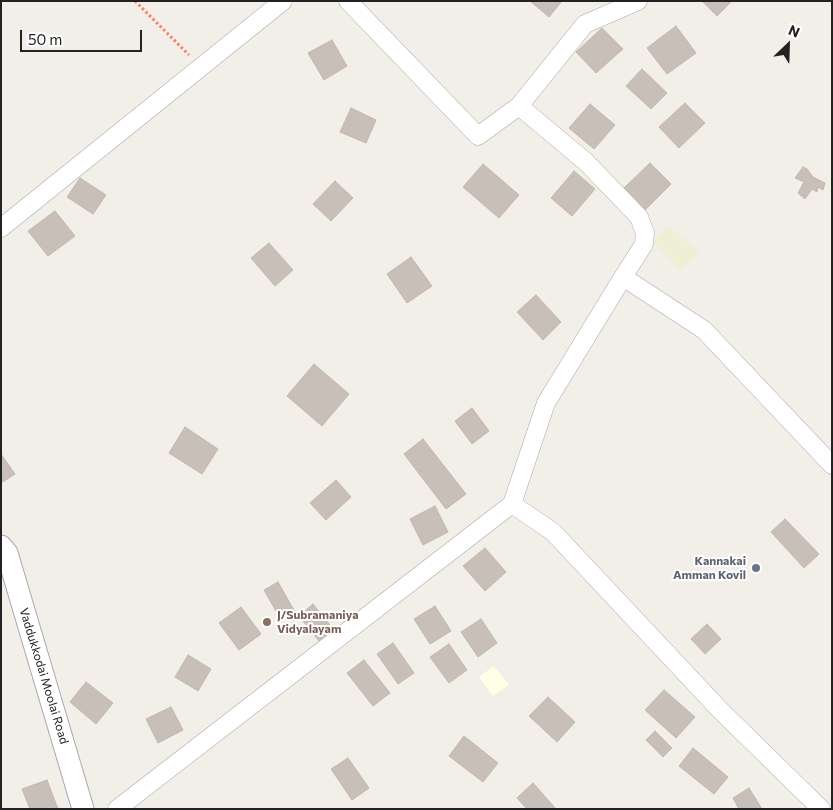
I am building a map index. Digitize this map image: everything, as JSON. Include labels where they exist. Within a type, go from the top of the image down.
[{"type":"street","points":[[1,228],[282,1]]},
{"type":"street","points":[[348,1],[478,136],[519,106],[585,24],[638,1]]},
{"type":"street","points":[[118,809],[512,504],[546,403],[644,244],[645,233],[639,217],[586,162],[519,106]]},
{"type":"street","points":[[623,277],[704,330],[832,465]]},
{"type":"street","points":[[512,504],[553,532],[720,710],[820,809]]},
{"type":"street","name":"Vaddukkodai Moolai Road","points":[[1,546],[7,554],[83,809]]},
{"type":"path","points":[[135,1],[201,67]]},
{"type":"shaded area","points":[[668,226],[700,251],[680,271],[653,242]]},
{"type":"shaded area","points":[[494,666],[509,685],[493,696],[479,677]]},
{"type":"building","points":[[530,1],[562,1],[549,17]]},
{"type":"building","points":[[702,1],[732,1],[717,16]]},
{"type":"building","points":[[676,26],[696,53],[667,74],[647,48]]},
{"type":"building","points":[[602,28],[623,49],[596,73],[576,52]]},
{"type":"building","points":[[332,40],[347,66],[324,80],[308,53]]},
{"type":"building","points":[[642,69],[667,93],[651,109],[626,86]]},
{"type":"building","points":[[685,103],[705,123],[679,148],[659,127]]},
{"type":"building","points":[[590,104],[615,125],[594,149],[569,128]]},
{"type":"building","points":[[351,108],[376,120],[366,143],[340,132]]},
{"type":"building","points":[[650,163],[671,184],[644,211],[623,189]]},
{"type":"building","points":[[483,164],[519,195],[499,218],[463,187]]},
{"type":"building","points":[[803,167],[813,177],[825,183],[823,190],[818,187],[817,192],[812,189],[805,199],[798,193],[804,182],[795,178]]},
{"type":"building","points":[[574,171],[595,189],[572,216],[551,198]]},
{"type":"building","points":[[80,178],[106,195],[93,214],[67,197]]},
{"type":"building","points":[[335,181],[353,198],[331,221],[313,204]]},
{"type":"building","points":[[55,211],[75,236],[48,256],[28,231]]},
{"type":"building","points":[[269,243],[293,270],[275,286],[251,258]]},
{"type":"building","points":[[411,257],[432,286],[407,303],[387,274]]},
{"type":"building","points":[[536,295],[561,322],[543,340],[517,312]]},
{"type":"building","points":[[314,364],[349,394],[322,426],[287,396]]},
{"type":"building","points":[[472,408],[489,431],[472,444],[455,421]]},
{"type":"building","points":[[185,427],[218,449],[202,474],[169,453]]},
{"type":"building","points":[[423,439],[466,494],[446,509],[404,454]]},
{"type":"building","points":[[1,454],[15,474],[1,483]]},
{"type":"building","points":[[336,480],[351,497],[326,520],[310,503]]},
{"type":"building","points":[[435,506],[448,532],[423,545],[410,519]]},
{"type":"building","points":[[785,519],[819,554],[804,568],[771,532]]},
{"type":"building","points":[[485,548],[506,572],[485,591],[463,566]]},
{"type":"building","points":[[278,582],[295,612],[281,620],[264,590]]},
{"type":"building","points":[[313,604],[334,630],[320,642],[299,616]]},
{"type":"building","points":[[435,606],[451,631],[430,644],[414,619]]},
{"type":"building","points":[[241,607],[261,634],[239,650],[219,623]]},
{"type":"building","points":[[481,619],[497,643],[478,657],[461,632]]},
{"type":"building","points":[[707,624],[721,639],[705,654],[691,639]]},
{"type":"building","points":[[393,643],[414,673],[398,684],[377,654]]},
{"type":"building","points":[[449,644],[467,670],[449,683],[430,657]]},
{"type":"building","points":[[188,655],[211,669],[198,691],[175,677]]},
{"type":"building","points":[[364,660],[390,693],[373,706],[347,673]]},
{"type":"building","points":[[86,682],[113,703],[96,724],[70,702]]},
{"type":"building","points":[[664,690],[695,717],[676,738],[645,710]]},
{"type":"building","points":[[548,697],[575,722],[557,742],[529,716]]},
{"type":"building","points":[[171,707],[183,730],[158,743],[146,719]]},
{"type":"building","points":[[655,731],[672,748],[663,757],[646,740]]},
{"type":"building","points":[[464,736],[498,763],[483,782],[449,756]]},
{"type":"building","points":[[693,748],[728,777],[714,794],[679,766]]},
{"type":"building","points":[[348,758],[369,788],[352,800],[331,769]]},
{"type":"building","points":[[47,780],[58,809],[30,809],[22,789]]},
{"type":"building","points":[[533,783],[556,809],[527,809],[517,798]]},
{"type":"building","points":[[749,788],[762,809],[739,809],[733,798]]},
{"type":"place","name":"Kannakai Amman Kovil","points":[[756,568]]},
{"type":"place","name":"J/Subramaniya Vidyalayam","points":[[267,622]]}]
